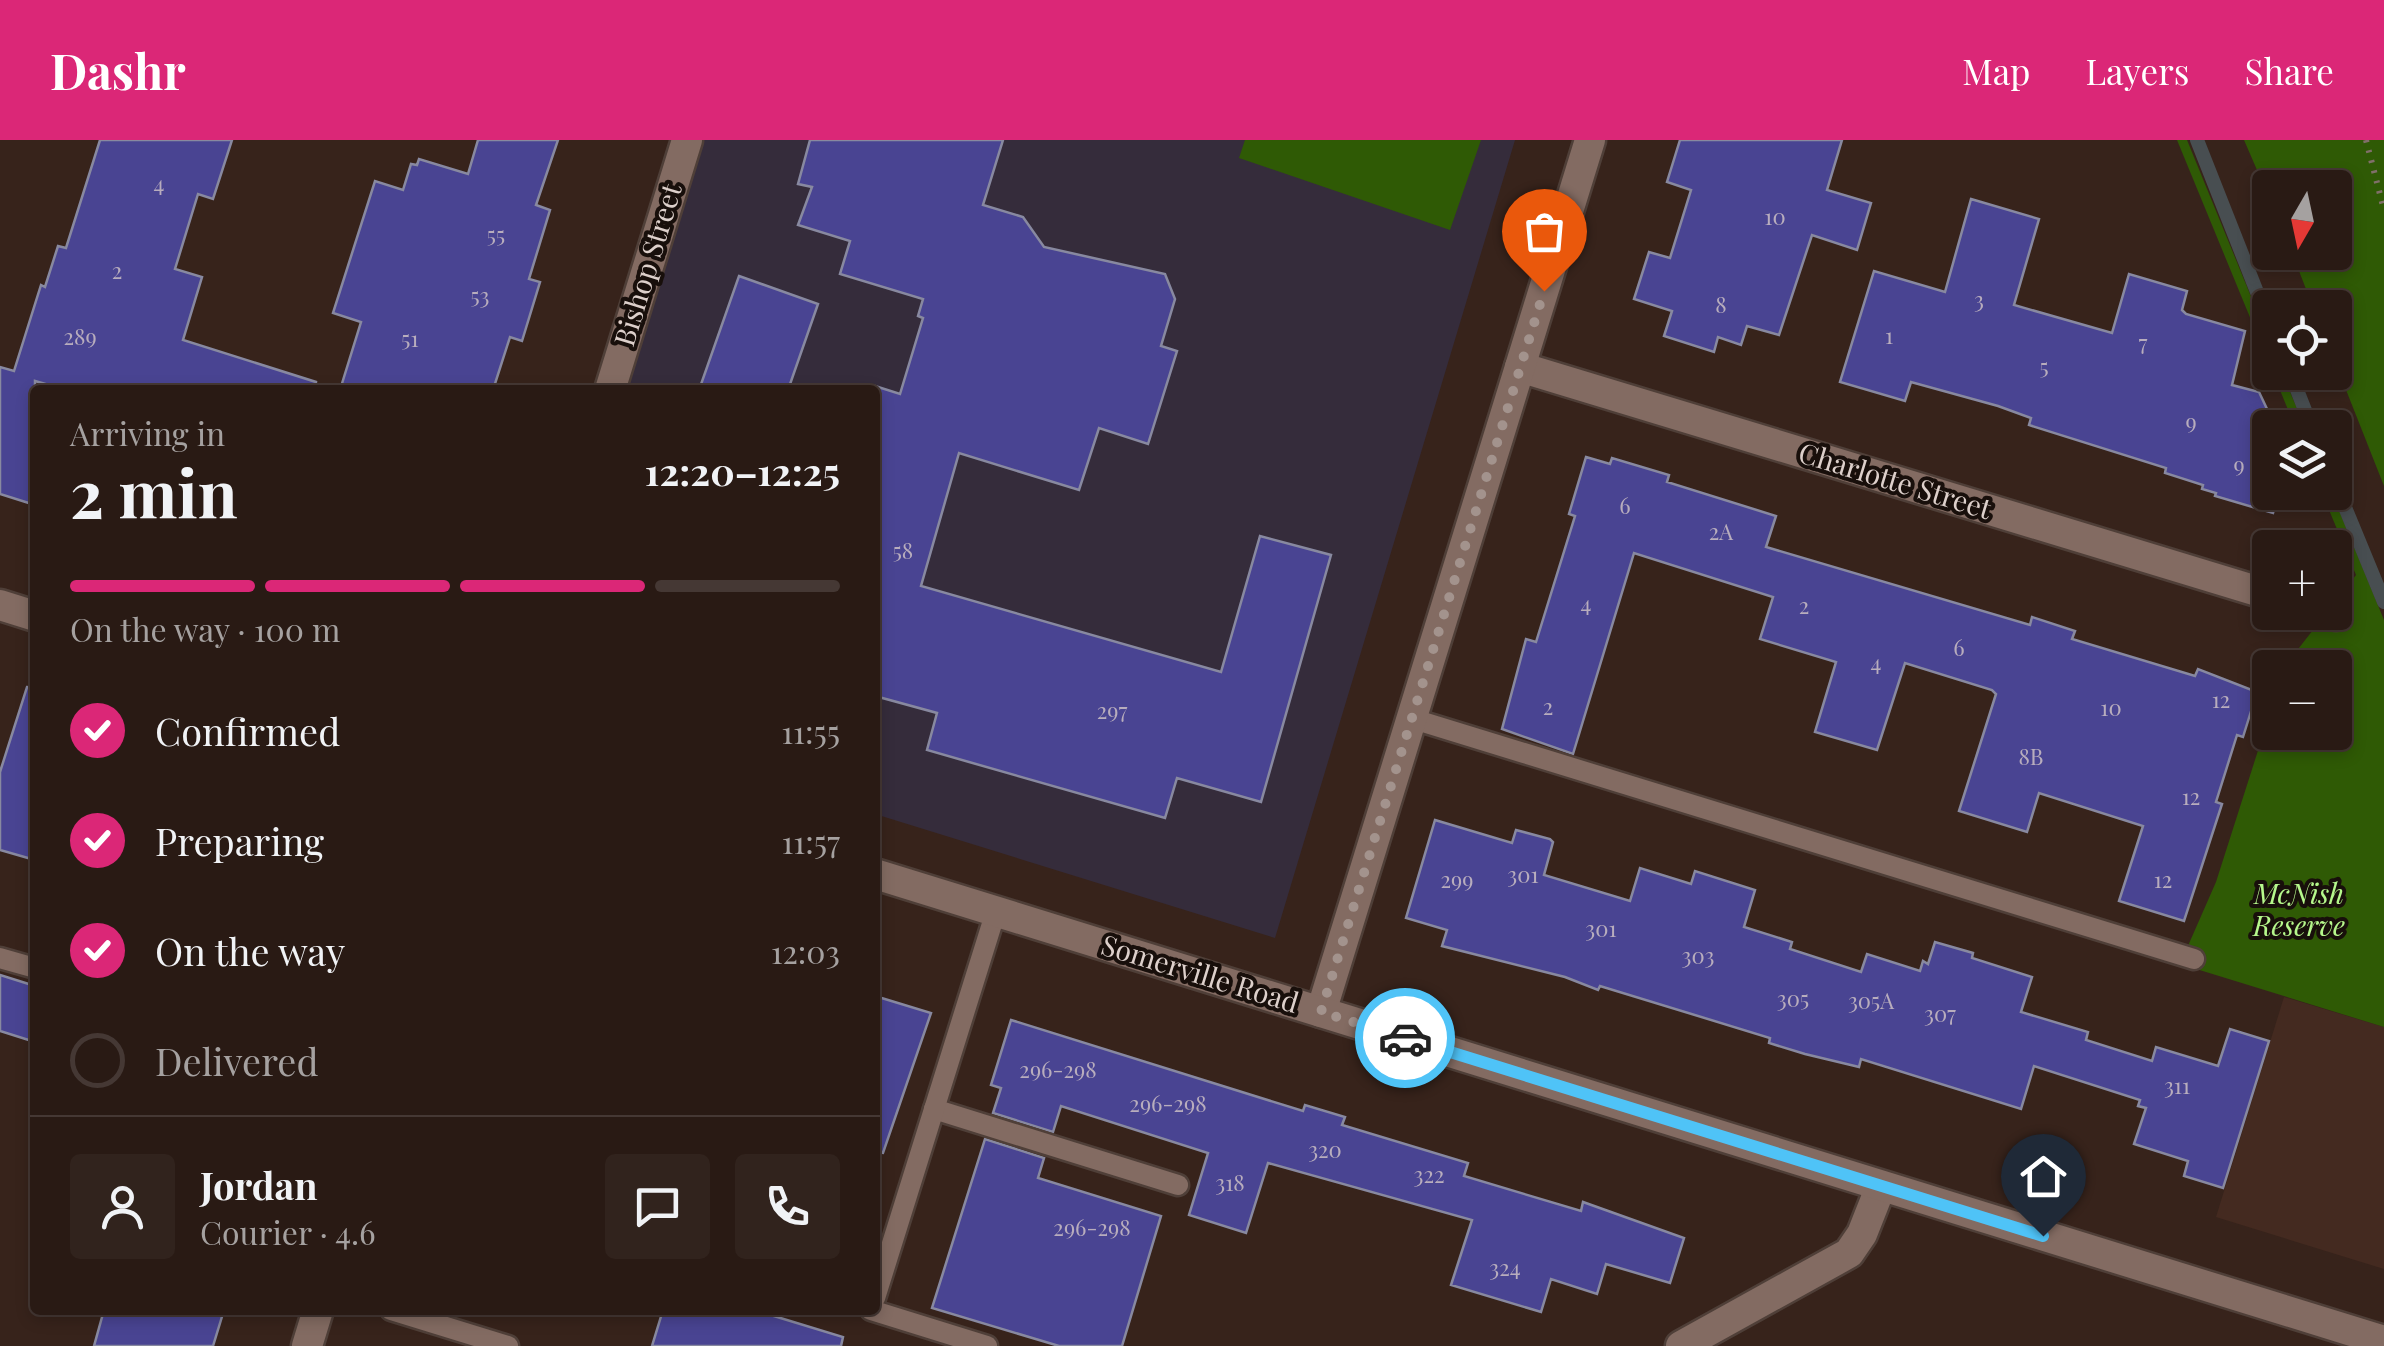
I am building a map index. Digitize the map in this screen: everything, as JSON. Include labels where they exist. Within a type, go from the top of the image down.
[{"type":"street","name":"Bishop Street","points":[[612,385],[686,140]]},
{"type":"street","points":[[1321,1012],[1590,140]]},
{"type":"street","name":"Charlotte Street","points":[[1520,366],[2252,590]]},
{"type":"street","points":[[0,605],[30,614]]},
{"type":"street","name":"Somerville Road","points":[[880,876],[2384,1341]]},
{"type":"street","points":[[1681,1346],[1849,1253],[1862,1234],[1880,1186]]},
{"type":"street","points":[[308,1346],[317,1315]]},
{"type":"lane","points":[[1410,718],[2194,960]]},
{"type":"lane","points":[[880,1282],[996,911]]},
{"type":"lane","points":[[0,958],[30,967]]},
{"type":"lane","points":[[934,1109],[1178,1184]]},
{"type":"lane","points":[[880,1313],[988,1346]]},
{"type":"lane","points":[[407,1315],[508,1346]]},
{"type":"path","points":[[2366,140],[2384,210]]},
{"type":"shaded area","points":[[701,140],[1515,140],[1275,938],[880,816],[880,385],[628,385]]},
{"type":"shaded area","points":[[2284,997],[2384,1027],[2384,1269],[2216,1217]]},
{"type":"green space","points":[[1245,140],[1481,140],[1450,230],[1239,158]]},
{"type":"green space","points":[[2177,140],[2187,140],[2252,299],[2252,322]]},
{"type":"green space","points":[[2244,140],[2384,140],[2384,486],[2346,390],[2352,390],[2352,290],[2306,290],[2299,270],[2352,270],[2352,170],[2257,170]]},
{"type":"green space","points":[[2280,390],[2289,390],[2298,410],[2288,410]]},
{"type":"green space","name":"McNish Reserve","points":[[2329,510],[2339,510],[2347,530],[2337,530]]},
{"type":"green space","name":"McNish Reserve","points":[[2352,542],[2384,620],[2384,1027],[2180,964],[2216,882],[2258,750],[2352,750],[2352,650],[2297,650],[2313,630],[2352,630],[2352,580],[2356,575]]},
{"type":"building","points":[[100,140],[232,140],[213,199],[198,194],[175,269],[202,277],[183,340],[316,385],[49,385],[35,381],[35,385],[30,385],[30,503],[0,494],[0,367],[14,371],[41,285],[45,287],[58,246],[66,248]]},
{"type":"building","points":[[478,140],[558,140],[536,205],[550,210],[529,279],[540,282],[522,341],[510,337],[495,385],[342,385],[361,322],[333,313],[375,181],[403,190],[411,164],[417,165],[419,159],[468,174]]},
{"type":"building","points":[[810,140],[1003,140],[983,205],[1023,217],[1044,247],[1165,274],[1175,299],[1161,346],[1177,351],[1148,444],[1099,428],[1079,490],[959,453],[921,586],[1221,672],[1260,536],[1331,555],[1261,802],[1177,778],[1165,818],[927,750],[937,713],[880,697],[880,388],[900,394],[923,318],[918,316],[923,299],[840,274],[850,241],[798,225],[812,187],[798,184]]},
{"type":"building","points":[[1680,140],[1842,140],[1827,190],[1871,203],[1857,250],[1812,235],[1779,335],[1747,326],[1741,345],[1718,337],[1714,352],[1664,336],[1672,311],[1634,299],[1649,252],[1670,258],[1691,190],[1667,182]]},
{"type":"building","points":[[1971,199],[2039,219],[2014,305],[2112,333],[2129,274],[2187,291],[2182,310],[2186,314],[2245,331],[2232,385],[2259,392],[2268,410],[2252,410],[2252,507],[2215,496],[2216,493],[2202,489],[2203,485],[2165,473],[2166,468],[2029,425],[2031,418],[1998,406],[1911,382],[1905,401],[1840,382],[1874,271],[1945,292]]},
{"type":"building","points":[[739,276],[818,304],[790,385],[701,385]]},
{"type":"building","points":[[1586,457],[1610,464],[1612,458],[1669,475],[1667,482],[1776,516],[1766,547],[2030,625],[2032,617],[2075,631],[2072,639],[2195,676],[2198,669],[2252,690],[2252,708],[2243,737],[2237,735],[2216,802],[2222,804],[2184,921],[2119,901],[2143,826],[2039,793],[2027,832],[1959,811],[1996,694],[1992,690],[1905,663],[1877,750],[1815,732],[1836,662],[1760,639],[1773,597],[1634,553],[1573,754],[1502,729],[1526,639],[1536,642],[1575,516],[1569,514]]},
{"type":"building","points":[[30,687],[30,859],[0,850],[0,772]]},
{"type":"building","points":[[1435,820],[1512,843],[1516,830],[1550,839],[1553,842],[1544,875],[1630,901],[1640,868],[1691,884],[1695,871],[1755,890],[1744,927],[1792,942],[1790,949],[1861,972],[1867,954],[1920,971],[1923,961],[1928,964],[1935,942],[1973,953],[1972,958],[2032,977],[2021,1012],[2088,1032],[2086,1040],[2152,1061],[2156,1047],[2218,1066],[2230,1029],[2269,1041],[2223,1188],[2184,1176],[2188,1161],[2134,1144],[2146,1108],[2138,1106],[2140,1100],[2034,1066],[2021,1109],[1861,1059],[1859,1067],[1805,1054],[1769,1043],[1770,1038],[1600,986],[1598,990],[1565,977],[1442,946],[1447,930],[1406,918]]},
{"type":"building","points":[[0,975],[30,984],[30,1040],[0,1031]]},
{"type":"building","points":[[880,998],[931,1013],[880,1153]]},
{"type":"building","points":[[1011,1020],[1303,1111],[1305,1105],[1345,1117],[1342,1125],[1468,1163],[1464,1176],[1581,1211],[1583,1202],[1684,1238],[1670,1283],[1606,1264],[1597,1294],[1551,1279],[1541,1312],[1451,1285],[1472,1220],[1268,1163],[1246,1233],[1189,1215],[1208,1153],[1061,1106],[1053,1132],[993,1113],[1001,1088],[991,1085]]},
{"type":"building","points":[[985,1139],[1044,1158],[1038,1178],[1161,1216],[1122,1346],[1059,1346],[932,1308]]},
{"type":"building","points":[[103,1315],[222,1315],[213,1346],[94,1346]]},
{"type":"building","points":[[661,1315],[770,1315],[843,1337],[841,1346],[652,1346]]},
{"type":"waterway","points":[[2197,140],[2256,290]]},
{"type":"waterway","points":[[2297,390],[2305,410]]},
{"type":"waterway","points":[[2346,510],[2384,602]]},
{"type":"way so far","points":[[1405,1038],[1321,1012],[1544,291]]},
{"type":"route","points":[[1405,1038],[2043,1236]]}]
